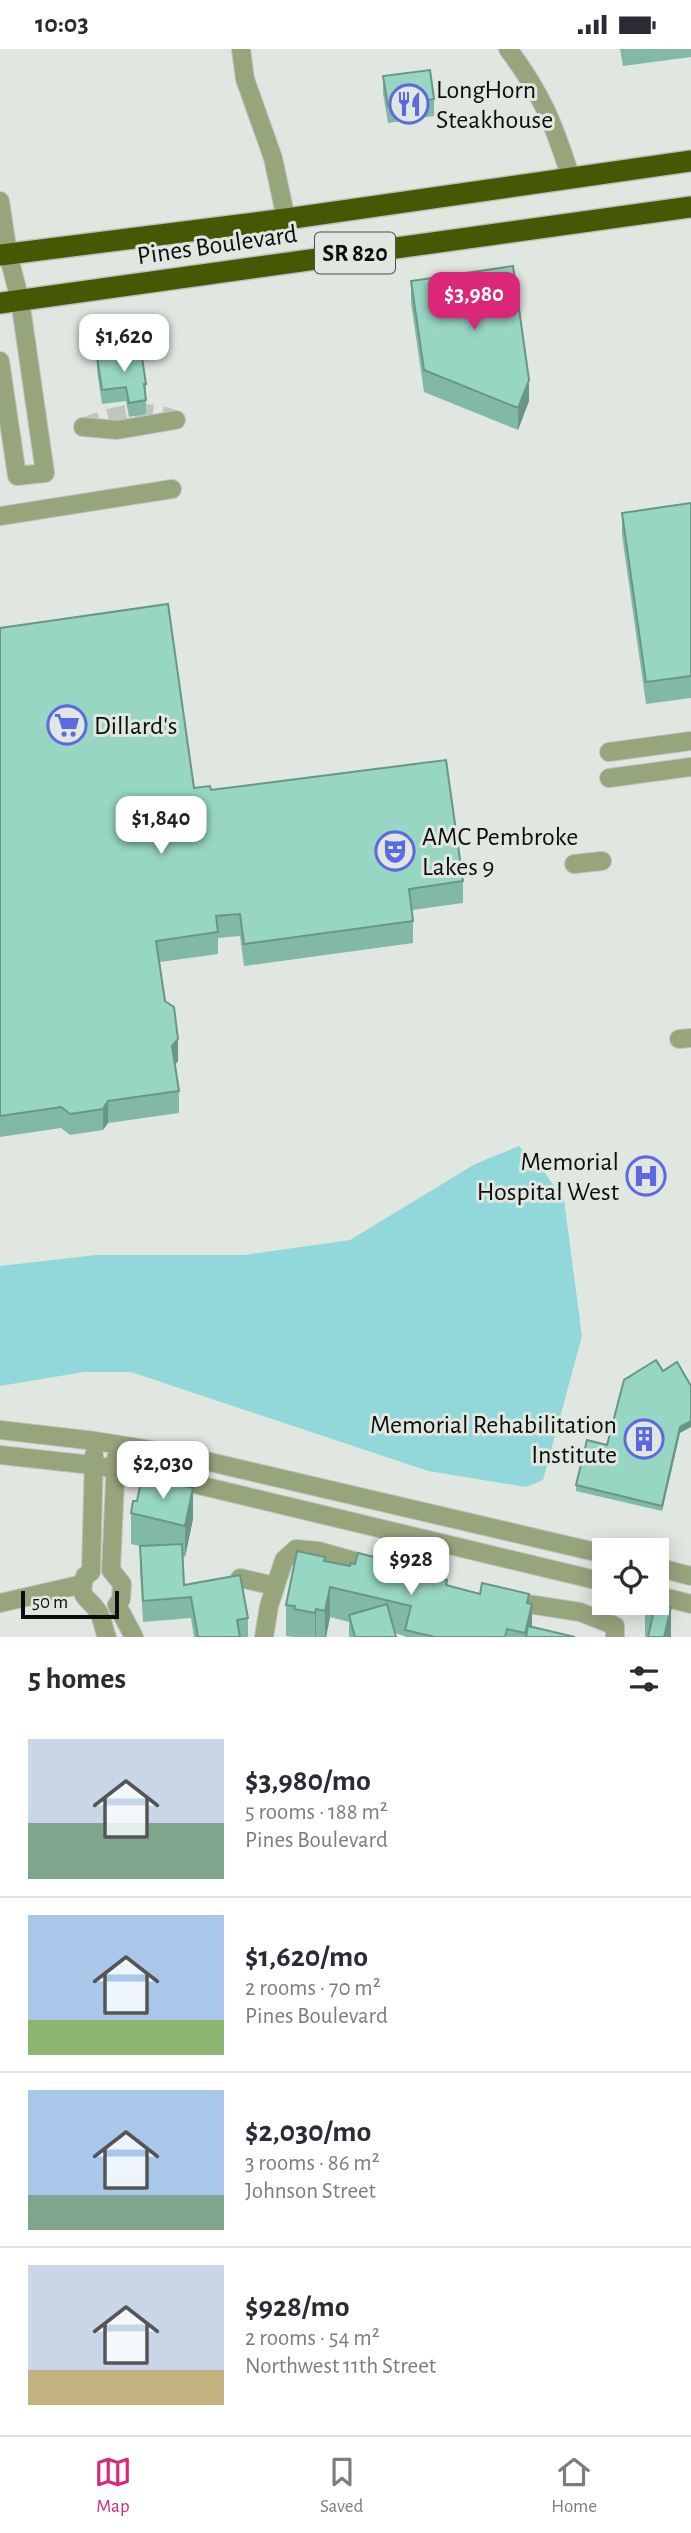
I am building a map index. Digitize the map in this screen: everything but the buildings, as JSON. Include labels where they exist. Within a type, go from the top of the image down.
[{"type":"highway","name":"Pines Boulevard","points":[[4,255],[286,219],[691,161]]},
{"type":"highway","name":"Pines Boulevard","points":[[10,301],[691,207]]},
{"type":"street","points":[[241,49],[245,79],[273,158],[286,219]]},
{"type":"street","points":[[508,49],[543,100],[571,178]]},
{"type":"street","points":[[0,201],[10,301],[45,473],[17,476],[0,361]]},
{"type":"street","points":[[83,427],[117,430],[176,420]]},
{"type":"street","points":[[0,516],[172,489]]},
{"type":"street","points":[[609,752],[691,741]]},
{"type":"street","points":[[609,778],[691,767]]},
{"type":"street","points":[[574,864],[602,860]]},
{"type":"street","points":[[0,1430],[95,1440],[176,1454],[592,1552]]},
{"type":"street","points":[[95,1440],[85,1599],[97,1610],[107,1637]]},
{"type":"street","points":[[97,1610],[109,1609],[121,1599],[122,1584],[111,1570],[117,1444]]},
{"type":"street","points":[[0,1455],[116,1468],[161,1476],[592,1579]]},
{"type":"street","points":[[264,1637],[275,1585],[284,1560],[296,1549],[318,1551],[394,1572]]},
{"type":"street","points":[[0,1603],[111,1570]]},
{"type":"street","points":[[669,1570],[691,1576]]},
{"type":"street","points":[[240,1578],[275,1585]]},
{"type":"street","points":[[488,1598],[580,1612],[615,1626],[615,1637]]},
{"type":"street","points":[[669,1598],[691,1604]]},
{"type":"street","points":[[117,1605],[134,1637]]},
{"type":"water","points":[[519,1146],[545,1173],[564,1200],[582,1336],[543,1480],[526,1487],[428,1471],[131,1372],[84,1372],[0,1386],[0,1266],[96,1255],[244,1255],[350,1240],[475,1164]]},
{"type":"tunnel","points":[[83,427],[106,419],[141,413],[152,413],[176,420]]},
{"type":"place","name":"LongHorn Steakhouse","points":[[409,104]]},
{"type":"place","name":"Dillard's","points":[[67,725]]},
{"type":"place","name":"AMC Pembroke Lakes 9","points":[[395,851]]},
{"type":"place","name":"Memorial Hospital West","points":[[646,1176]]},
{"type":"place","name":"Memorial Rehabilitation Institute","points":[[644,1439]]}]
